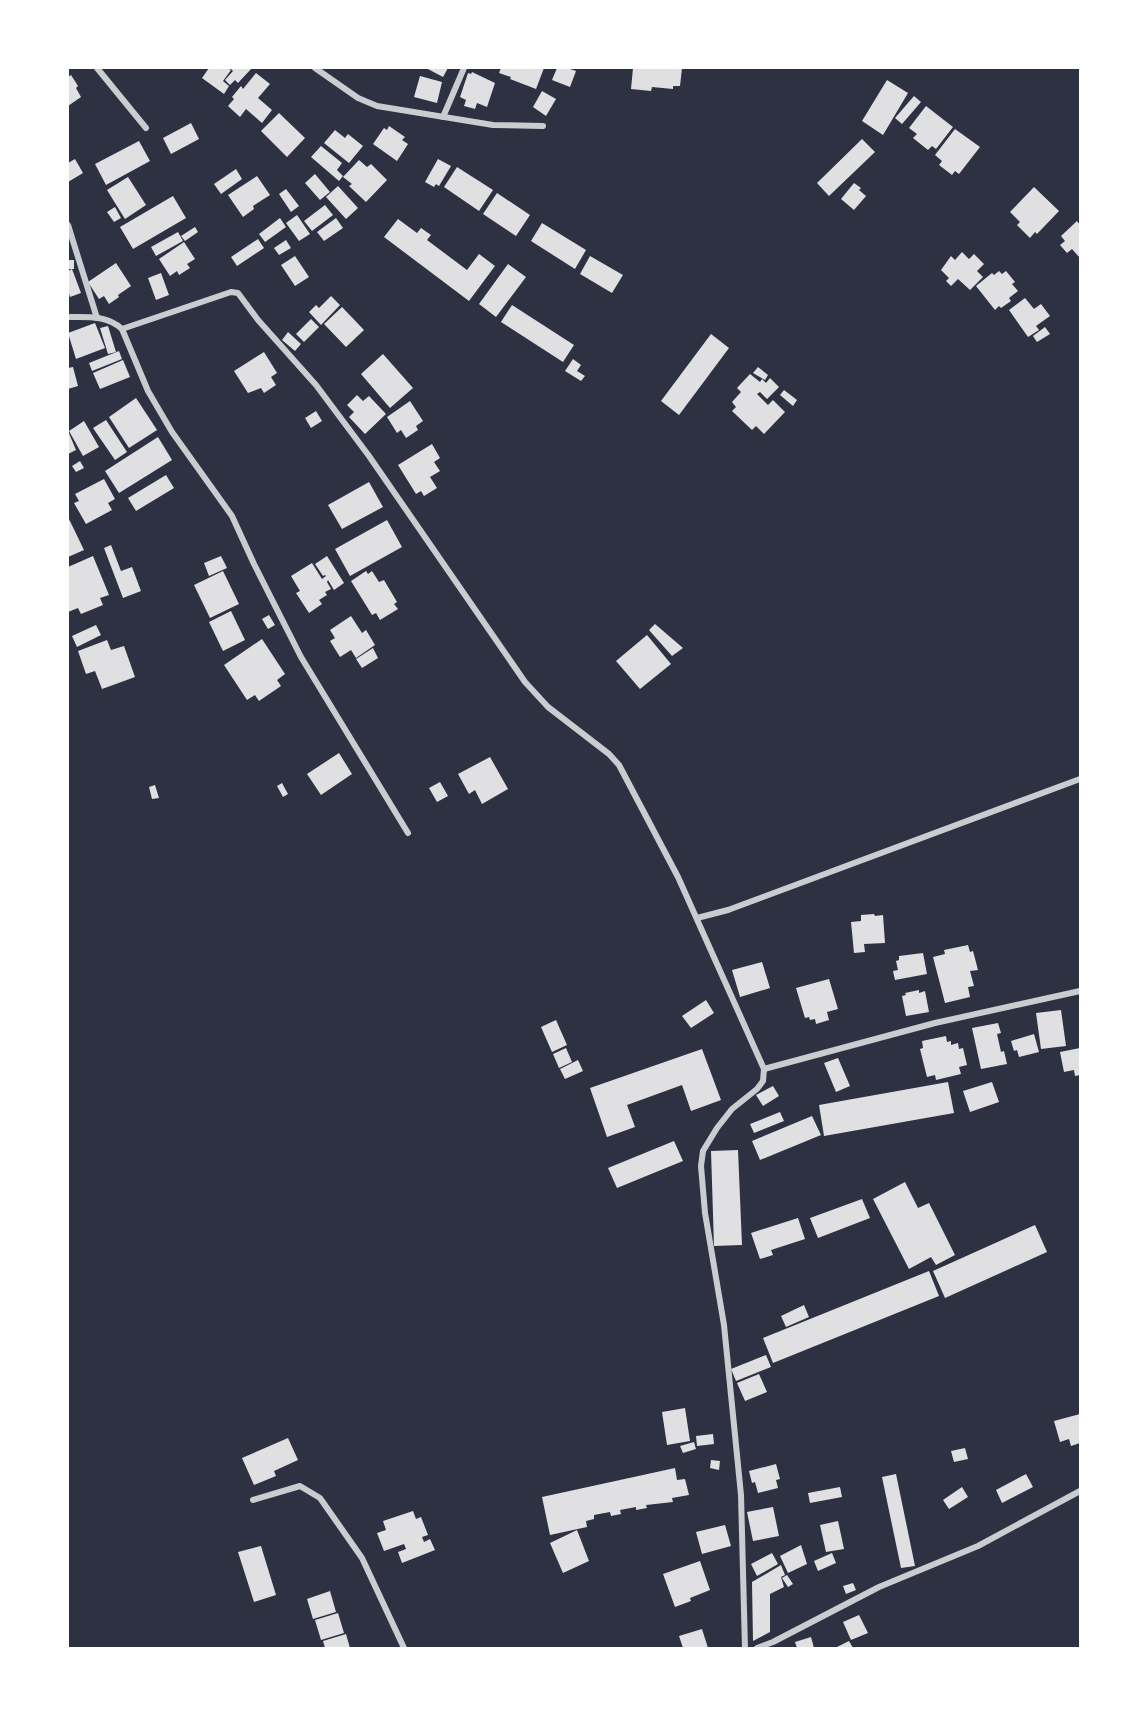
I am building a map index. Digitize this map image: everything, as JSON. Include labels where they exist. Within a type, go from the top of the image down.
[{"type":"street","points":[[97,68],[146,128]]},
{"type":"street","points":[[315,68],[357,98],[377,106],[493,125],[543,126]]},
{"type":"street","points":[[443,117],[464,68]]},
{"type":"street","points":[[68,225],[97,318]]},
{"type":"street","points":[[122,329],[231,292],[238,293],[258,320],[316,385],[369,456],[525,682],[548,707],[609,754],[619,765],[673,867],[764,1069],[764,1081],[732,1109],[717,1128],[704,1151],[701,1166],[705,1213],[724,1325],[741,1495],[745,1648]]},
{"type":"street","points":[[68,317],[113,320],[122,329],[148,391],[172,432],[237,524],[254,564],[301,657],[408,833]]},
{"type":"street","points":[[697,918],[728,910],[1080,779]]},
{"type":"street","points":[[764,1069],[935,1023],[1080,991]]},
{"type":"street","points":[[253,1500],[300,1486],[320,1498],[362,1558],[404,1648]]},
{"type":"street","points":[[757,1648],[879,1587],[978,1546],[1080,1491]]},
{"type":"building","points":[[209,68],[231,70],[223,81],[229,86],[224,94],[202,78]]},
{"type":"building","points":[[230,68],[252,68],[238,83],[235,80],[230,85],[225,80],[233,71]]},
{"type":"building","points":[[426,68],[448,68],[443,77]]},
{"type":"building","points":[[501,68],[544,68],[536,89],[499,73]]},
{"type":"building","points":[[557,68],[576,71],[570,87],[552,80]]},
{"type":"building","points":[[633,68],[682,68],[680,86],[673,86],[673,89],[652,87],[651,91],[631,89]]},
{"type":"building","points":[[472,72],[495,83],[487,107],[477,103],[475,109],[464,106],[466,100],[460,97],[468,73]]},
{"type":"building","points":[[256,73],[270,84],[258,98],[272,110],[262,123],[246,109],[240,117],[228,106],[241,86],[243,89]]},
{"type":"building","points":[[71,75],[78,86],[76,88],[81,97],[68,106],[68,77]]},
{"type":"building","points":[[420,76],[442,82],[437,103],[414,97]]},
{"type":"building","points":[[887,80],[908,93],[883,135],[862,121]]},
{"type":"building","points":[[542,91],[556,99],[546,116],[533,107]]},
{"type":"building","points":[[914,96],[921,102],[902,124],[895,118]]},
{"type":"building","points":[[926,106],[953,127],[936,149],[932,146],[928,150],[913,138],[917,134],[909,128]]},
{"type":"building","points":[[279,113],[305,138],[287,157],[261,131]]},
{"type":"building","points":[[191,123],[199,139],[171,154],[163,138]]},
{"type":"building","points":[[389,126],[405,137],[402,140],[408,144],[397,161],[373,144],[384,128],[387,130]]},
{"type":"building","points":[[955,129],[980,147],[959,174],[955,171],[952,175],[939,165],[942,161],[935,155]]},
{"type":"building","points":[[335,130],[345,138],[348,134],[363,146],[349,163],[324,143]]},
{"type":"building","points":[[862,139],[875,152],[829,196],[817,183]]},
{"type":"building","points":[[139,141],[150,161],[106,185],[95,164]]},
{"type":"building","points":[[321,146],[342,163],[337,170],[343,176],[339,181],[311,157]]},
{"type":"building","points":[[75,159],[83,173],[68,182],[68,163]]},
{"type":"building","points":[[438,159],[451,166],[439,186],[436,184],[434,187],[425,182]]},
{"type":"building","points":[[359,160],[367,167],[371,164],[387,180],[366,202],[349,186],[352,184],[343,177]]},
{"type":"building","points":[[457,167],[493,190],[479,211],[444,187]]},
{"type":"building","points":[[236,169],[242,179],[221,194],[214,184]]},
{"type":"building","points":[[315,174],[330,192],[320,200],[305,183]]},
{"type":"building","points":[[257,176],[270,195],[253,206],[254,209],[243,217],[228,195]]},
{"type":"building","points":[[128,177],[146,205],[125,219],[107,190]]},
{"type":"building","points":[[854,183],[866,196],[854,210],[841,199]]},
{"type":"building","points":[[338,186],[358,208],[346,219],[326,197]]},
{"type":"building","points":[[1034,187],[1059,211],[1037,234],[1035,232],[1030,238],[1017,225],[1020,222],[1010,212]]},
{"type":"building","points":[[286,189],[299,206],[291,212],[279,194]]},
{"type":"building","points":[[497,193],[530,215],[516,236],[483,214]]},
{"type":"building","points":[[173,196],[186,218],[133,249],[120,227]]},
{"type":"building","points":[[325,205],[333,215],[312,231],[304,221]]},
{"type":"building","points":[[115,207],[121,218],[114,222],[107,212]]},
{"type":"building","points":[[297,215],[310,234],[299,241],[286,223]]},
{"type":"building","points":[[280,218],[286,227],[265,242],[259,234]]},
{"type":"building","points":[[336,218],[343,228],[324,241],[317,232]]},
{"type":"building","points":[[398,219],[417,233],[421,228],[431,235],[427,240],[467,270],[479,254],[495,266],[469,301],[384,237]]},
{"type":"building","points":[[1077,221],[1080,225],[1079,257],[1072,249],[1067,253],[1060,245],[1065,241],[1061,236]]},
{"type":"building","points":[[542,223],[586,250],[575,269],[531,241]]},
{"type":"building","points":[[195,227],[198,232],[185,241],[181,236]]},
{"type":"building","points":[[178,232],[183,241],[156,256],[151,247]]},
{"type":"building","points":[[258,239],[264,248],[237,266],[231,257]]},
{"type":"building","points":[[286,240],[291,248],[279,255],[274,248]]},
{"type":"building","points":[[184,242],[195,259],[187,264],[190,268],[179,275],[177,271],[170,276],[159,259]]},
{"type":"building","points":[[962,252],[969,259],[974,254],[984,264],[977,271],[983,277],[970,290],[958,279],[951,286],[946,281],[949,278],[941,270],[951,256],[955,260]]},
{"type":"building","points":[[295,256],[309,277],[295,286],[281,265]]},
{"type":"building","points":[[590,256],[623,275],[612,293],[580,274]]},
{"type":"building","points":[[68,260],[74,260],[74,269],[68,269]]},
{"type":"building","points":[[116,263],[131,286],[109,304],[104,296],[99,299],[88,282]]},
{"type":"building","points":[[508,264],[526,277],[496,317],[479,304]]},
{"type":"building","points":[[72,269],[81,293],[70,297],[68,271]]},
{"type":"building","points":[[999,271],[1002,274],[1006,271],[1015,282],[1012,284],[1018,291],[1009,298],[1011,301],[995,310],[976,286],[992,273],[994,275]]},
{"type":"building","points":[[161,273],[169,295],[156,300],[148,278]]},
{"type":"building","points":[[331,296],[340,305],[321,325],[309,312],[316,305],[319,308]]},
{"type":"building","points":[[1025,298],[1034,309],[1041,304],[1050,316],[1036,326],[1039,330],[1028,337],[1009,310]]},
{"type":"building","points":[[512,305],[574,345],[563,362],[501,322]]},
{"type":"building","points":[[342,307],[364,330],[346,347],[324,324]]},
{"type":"building","points":[[311,319],[319,327],[304,342],[296,334]]},
{"type":"building","points":[[95,323],[105,348],[76,359],[68,333]]},
{"type":"building","points":[[108,326],[116,352],[108,354],[100,328]]},
{"type":"building","points":[[1045,327],[1050,334],[1037,342],[1033,336]]},
{"type":"building","points":[[288,332],[301,344],[295,351],[282,340]]},
{"type":"building","points":[[711,334],[729,348],[679,415],[661,401]]},
{"type":"building","points":[[119,351],[122,359],[92,371],[89,363]]},
{"type":"building","points":[[264,352],[277,373],[271,377],[276,385],[264,393],[261,388],[248,393],[234,371]]},
{"type":"building","points":[[383,354],[413,388],[390,408],[361,374]]},
{"type":"building","points":[[573,359],[581,365],[577,371],[585,376],[581,381],[565,371]]},
{"type":"building","points":[[123,360],[130,377],[100,389],[93,373]]},
{"type":"building","points":[[73,367],[78,386],[68,389],[68,368]]},
{"type":"building","points":[[758,367],[768,375],[765,380],[753,373]]},
{"type":"building","points":[[750,374],[760,382],[762,379],[766,383],[770,378],[779,387],[767,399],[760,392],[757,394],[768,405],[773,400],[785,412],[764,434],[756,426],[752,430],[732,411],[736,407],[732,402],[741,392],[737,388]]},
{"type":"building","points":[[784,390],[797,400],[793,406],[780,395]]},
{"type":"building","points":[[357,395],[363,401],[369,396],[386,414],[365,434],[349,417],[354,412],[347,405]]},
{"type":"building","points":[[136,398],[157,430],[129,448],[109,417]]},
{"type":"building","points":[[410,401],[423,421],[416,426],[418,430],[406,438],[401,430],[397,433],[387,417]]},
{"type":"building","points":[[316,411],[322,421],[311,428],[305,418]]},
{"type":"building","points":[[106,420],[127,452],[115,460],[93,428]]},
{"type":"building","points":[[84,421],[99,447],[83,456],[69,431]]},
{"type":"building","points":[[68,431],[76,450],[68,454]]},
{"type":"building","points":[[158,437],[172,460],[119,493],[105,471]]},
{"type":"building","points":[[432,444],[440,458],[434,462],[440,471],[430,477],[437,488],[424,496],[421,491],[416,494],[398,465]]},
{"type":"building","points":[[80,461],[84,468],[76,472],[72,466]]},
{"type":"building","points":[[166,475],[174,488],[136,511],[128,498]]},
{"type":"building","points":[[104,479],[115,499],[108,503],[112,510],[86,524],[74,503],[79,501],[75,494]]},
{"type":"building","points":[[369,482],[383,507],[342,529],[328,505]]},
{"type":"building","points":[[68,517],[84,550],[68,557]]},
{"type":"building","points":[[387,520],[402,547],[350,576],[335,549]]},
{"type":"building","points":[[111,545],[121,571],[132,567],[141,591],[123,598],[104,548]]},
{"type":"building","points":[[93,556],[109,595],[100,598],[103,605],[81,614],[78,608],[68,612],[68,567]]},
{"type":"building","points":[[221,556],[227,568],[209,576],[204,563]]},
{"type":"building","points":[[327,556],[344,583],[334,590],[328,580],[331,589],[325,592],[327,595],[319,600],[322,604],[309,613],[296,593],[300,591],[291,576],[312,563],[322,579],[326,576],[323,576],[315,564]]},
{"type":"building","points":[[223,571],[239,604],[210,618],[194,585]]},
{"type":"building","points":[[366,571],[368,574],[372,571],[379,582],[384,580],[397,602],[394,604],[398,609],[380,620],[376,613],[372,615],[351,581]]},
{"type":"building","points":[[231,611],[245,640],[223,651],[209,622]]},
{"type":"building","points":[[269,615],[275,625],[268,629],[262,619]]},
{"type":"building","points":[[351,616],[362,633],[366,630],[375,645],[356,658],[351,650],[340,657],[330,641],[335,638],[330,630]]},
{"type":"building","points":[[655,624],[683,648],[672,656],[649,630]]},
{"type":"building","points":[[96,625],[101,635],[77,647],[72,636]]},
{"type":"building","points":[[647,635],[671,664],[640,689],[616,661]]},
{"type":"building","points":[[262,639],[285,674],[277,680],[281,686],[259,701],[255,695],[247,700],[224,665]]},
{"type":"building","points":[[107,640],[111,650],[124,646],[135,677],[102,689],[95,671],[86,674],[78,651]]},
{"type":"building","points":[[373,648],[378,658],[362,668],[356,659]]},
{"type":"building","points":[[339,753],[352,774],[321,795],[307,774]]},
{"type":"building","points":[[490,757],[508,789],[482,804],[475,790],[469,794],[458,774]]},
{"type":"building","points":[[440,782],[448,796],[437,802],[429,788]]},
{"type":"building","points":[[282,783],[288,794],[283,797],[277,786]]},
{"type":"building","points":[[155,785],[159,798],[152,799],[149,787]]},
{"type":"building","points":[[874,914],[875,916],[883,915],[885,943],[864,944],[865,952],[854,953],[851,922],[861,921],[861,915]]},
{"type":"building","points":[[968,945],[970,952],[973,951],[978,970],[970,971],[974,986],[968,987],[970,997],[945,1003],[933,957],[945,954],[944,950]]},
{"type":"building","points":[[923,953],[927,974],[895,980],[893,971],[898,970],[896,961],[899,960],[899,956]]},
{"type":"building","points":[[762,962],[770,988],[740,997],[732,970]]},
{"type":"building","points":[[829,979],[838,1009],[827,1012],[829,1020],[816,1024],[815,1019],[805,1018],[796,988]]},
{"type":"building","points":[[919,990],[919,993],[925,991],[929,1012],[906,1016],[902,996],[906,995],[905,993]]},
{"type":"building","points":[[706,1000],[714,1013],[691,1028],[682,1016]]},
{"type":"building","points":[[1061,1010],[1066,1046],[1041,1049],[1036,1013]]},
{"type":"building","points":[[556,1020],[567,1045],[552,1052],[541,1027]]},
{"type":"building","points":[[998,1023],[1001,1033],[997,1034],[1001,1052],[1004,1051],[1007,1064],[981,1069],[972,1028]]},
{"type":"building","points":[[1034,1034],[1039,1052],[1019,1057],[1011,1041]]},
{"type":"building","points":[[946,1036],[947,1042],[951,1041],[951,1045],[958,1043],[959,1049],[963,1048],[967,1065],[959,1067],[961,1074],[936,1080],[935,1075],[927,1077],[920,1049],[923,1048],[922,1041]]},
{"type":"building","points":[[566,1048],[572,1062],[559,1068],[553,1054]]},
{"type":"building","points":[[1080,1048],[1080,1075],[1075,1076],[1074,1070],[1064,1072],[1060,1052]]},
{"type":"building","points":[[702,1049],[721,1100],[691,1111],[682,1085],[627,1105],[635,1127],[607,1137],[590,1088]]},
{"type":"building","points":[[838,1058],[850,1086],[836,1092],[824,1063]]},
{"type":"building","points":[[578,1060],[583,1071],[565,1079],[560,1069]]},
{"type":"building","points":[[948,1082],[954,1113],[824,1136],[819,1105]]},
{"type":"building","points":[[992,1082],[999,1102],[970,1112],[963,1091]]},
{"type":"building","points":[[773,1086],[779,1096],[763,1106],[756,1095]]},
{"type":"building","points":[[780,1112],[784,1121],[754,1133],[750,1124]]},
{"type":"building","points":[[812,1116],[821,1135],[760,1160],[752,1141]]},
{"type":"building","points":[[674,1141],[683,1161],[617,1188],[608,1168]]},
{"type":"building","points":[[738,1150],[742,1245],[714,1246],[711,1151]]},
{"type":"building","points":[[905,1182],[918,1208],[929,1203],[955,1255],[936,1265],[931,1257],[909,1269],[873,1199]]},
{"type":"building","points":[[862,1199],[870,1218],[818,1238],[810,1218]]},
{"type":"building","points":[[798,1218],[805,1239],[771,1250],[773,1255],[760,1259],[751,1233]]},
{"type":"building","points":[[1035,1225],[1047,1252],[945,1298],[933,1271]]},
{"type":"building","points":[[929,1271],[939,1296],[773,1363],[763,1338]]},
{"type":"building","points":[[804,1305],[809,1317],[786,1327],[781,1316]]},
{"type":"building","points":[[766,1355],[771,1367],[736,1381],[731,1369]]},
{"type":"building","points":[[759,1374],[767,1392],[745,1401],[737,1383]]},
{"type":"building","points":[[685,1408],[690,1441],[667,1445],[662,1412]]},
{"type":"building","points":[[1080,1414],[1080,1443],[1071,1446],[1069,1439],[1060,1442],[1054,1421]]},
{"type":"building","points":[[713,1434],[714,1444],[697,1446],[696,1436]]},
{"type":"building","points":[[288,1438],[298,1460],[274,1471],[276,1476],[254,1485],[242,1458]]},
{"type":"building","points":[[694,1442],[696,1449],[683,1453],[680,1446]]},
{"type":"building","points":[[965,1448],[968,1459],[954,1462],[951,1451]]},
{"type":"building","points":[[711,1460],[720,1461],[719,1470],[710,1468]]},
{"type":"building","points":[[776,1464],[780,1479],[776,1480],[778,1488],[758,1493],[749,1471]]},
{"type":"building","points":[[675,1468],[677,1480],[685,1479],[689,1495],[672,1498],[673,1502],[646,1505],[647,1508],[636,1510],[636,1507],[620,1510],[621,1514],[611,1516],[610,1512],[594,1515],[594,1519],[586,1521],[587,1527],[550,1535],[542,1497]]},
{"type":"building","points":[[896,1474],[915,1566],[901,1568],[882,1477]]},
{"type":"building","points":[[1026,1474],[1033,1487],[1002,1503],[996,1490]]},
{"type":"building","points":[[840,1487],[842,1497],[810,1503],[808,1493]]},
{"type":"building","points":[[962,1487],[968,1497],[949,1509],[943,1500]]},
{"type":"building","points":[[773,1507],[779,1536],[753,1541],[747,1512]]},
{"type":"building","points":[[413,1511],[416,1519],[421,1517],[428,1535],[422,1537],[424,1542],[430,1539],[435,1550],[402,1563],[398,1552],[406,1549],[404,1544],[384,1551],[377,1533],[386,1530],[383,1521]]},
{"type":"building","points":[[838,1521],[844,1549],[826,1552],[820,1525]]},
{"type":"building","points":[[725,1525],[731,1546],[702,1554],[696,1532]]},
{"type":"building","points":[[577,1530],[589,1561],[563,1573],[550,1543]]},
{"type":"building","points":[[801,1545],[807,1564],[788,1573],[780,1556]]},
{"type":"building","points":[[261,1546],[276,1595],[254,1602],[238,1552]]},
{"type":"building","points":[[772,1553],[778,1564],[757,1576],[751,1564]]},
{"type":"building","points":[[832,1553],[836,1563],[818,1571],[814,1561]]},
{"type":"building","points":[[700,1561],[710,1590],[675,1607],[663,1574]]},
{"type":"building","points":[[781,1565],[785,1575],[781,1577],[784,1587],[770,1594],[770,1632],[753,1641],[752,1582]]},
{"type":"building","points":[[787,1575],[793,1584],[788,1587],[782,1578]]},
{"type":"building","points":[[853,1583],[856,1590],[846,1594],[843,1586]]},
{"type":"building","points":[[330,1591],[336,1612],[313,1619],[307,1599]]},
{"type":"building","points":[[338,1613],[344,1633],[321,1640],[315,1620]]},
{"type":"building","points":[[859,1615],[868,1633],[851,1640],[843,1622]]},
{"type":"building","points":[[702,1629],[708,1648],[683,1648],[679,1636]]},
{"type":"building","points":[[346,1634],[350,1648],[325,1648],[323,1641]]},
{"type":"building","points":[[811,1637],[814,1648],[797,1648],[795,1642]]},
{"type":"building","points":[[849,1641],[853,1648],[835,1648]]}]
